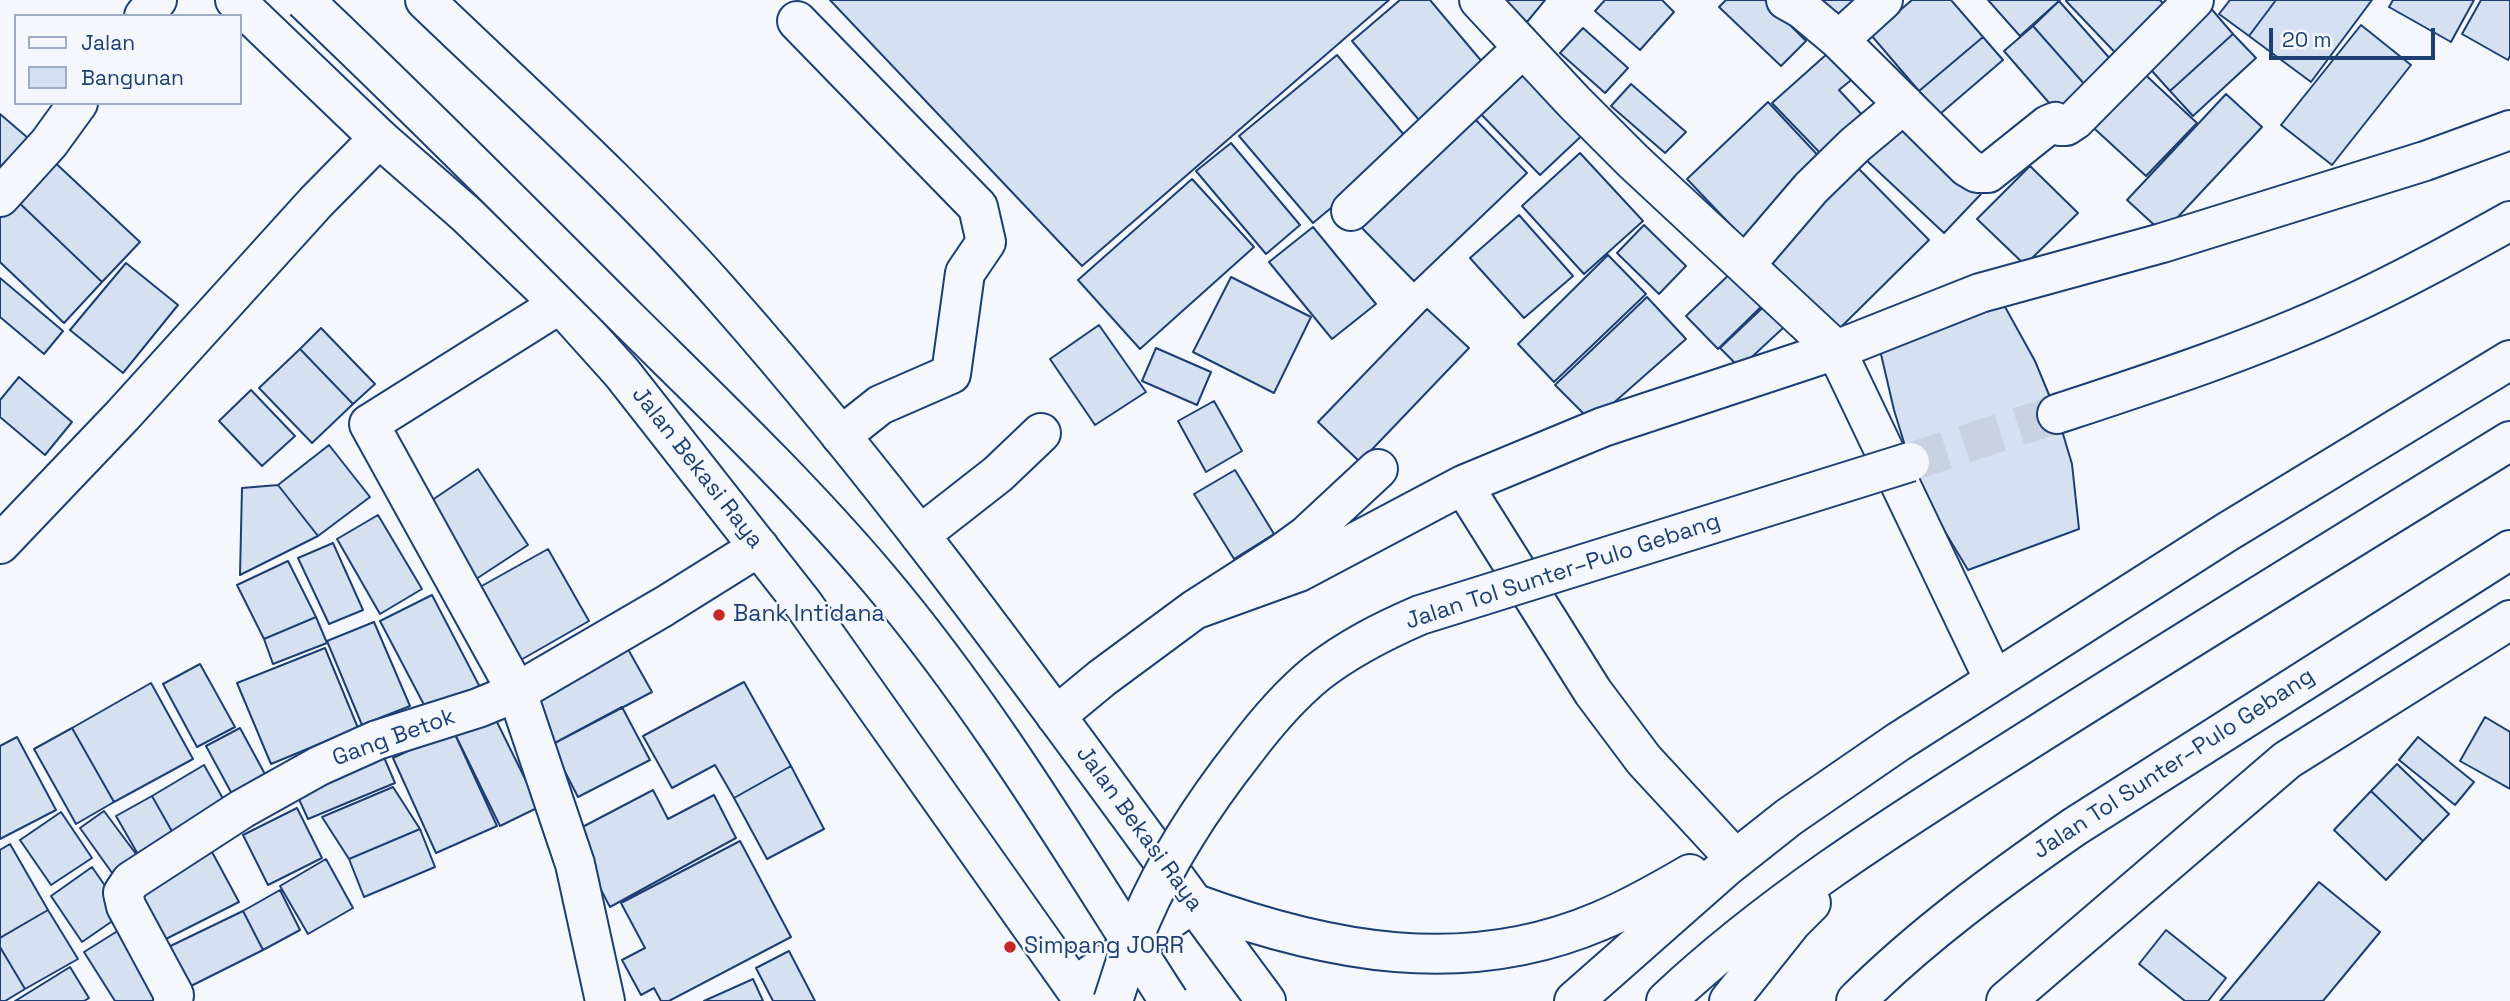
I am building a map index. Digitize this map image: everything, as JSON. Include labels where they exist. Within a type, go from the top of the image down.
[{"type":"main road","points":[[146,14],[157,0]]},
{"type":"main road","name":"Jalan Bekasi Raya","points":[[234,0],[560,304],[622,373],[804,605],[1079,994]]},
{"type":"main road","points":[[304,0],[733,424],[808,500],[878,579],[950,669],[1006,747],[1170,1001]]},
{"type":"main road","name":"Jalan Bekasi Raya","points":[[425,0],[633,200],[723,296],[841,436],[920,535],[1266,1001]]},
{"type":"main road","points":[[1479,0],[1633,161],[1836,350],[1994,680]]},
{"type":"main road","points":[[1786,0],[1802,9],[1839,40],[1967,167],[1977,173],[1988,173],[2048,125],[2055,122],[2066,126],[2075,120],[2194,0]]},
{"type":"main road","points":[[1839,40],[1883,0]]},
{"type":"main road","points":[[797,21],[978,207],[986,242],[965,273],[951,374],[880,405],[841,436]]},
{"type":"main road","points":[[1351,211],[1523,48]]},
{"type":"main road","points":[[1746,264],[1811,188],[1855,145],[1904,104]]},
{"type":"main road","points":[[0,197],[49,143],[77,105]]},
{"type":"main road","points":[[1194,610],[1299,572],[1463,485],[1603,427],[1836,350],[1980,293],[2162,243],[2425,160],[2510,130]]},
{"type":"main road","points":[[0,544],[123,415],[316,202],[379,138]]},
{"type":"main road","points":[[2057,414],[2157,381],[2345,307],[2510,221]]},
{"type":"main road","points":[[560,304],[369,424],[517,692],[575,864],[606,1001]]},
{"type":"main road","points":[[1079,994],[1194,904],[1254,926],[1315,941],[1371,951],[1433,954],[1488,951],[1549,938],[1599,922],[1652,896],[1789,817],[1994,680],[2227,533],[2510,360]]},
{"type":"main road","points":[[920,535],[998,474],[1041,433]]},
{"type":"main road","points":[[1666,1001],[1768,913],[1879,834],[2271,587],[2510,441]]},
{"type":"main road","name":"Jalan Tol Sunter–Pulo Gebang","points":[[1113,1001],[1140,921],[1202,810],[1238,759],[1274,715],[1330,663],[1367,639],[1420,615],[1910,461]]},
{"type":"main road","points":[[1056,716],[1102,678],[1194,610],[1307,535],[1378,469]]},
{"type":"main road","points":[[1463,485],[1593,692],[1644,760],[1729,852]]},
{"type":"main road","name":"Gang Betok","points":[[170,991],[126,905],[123,893],[131,881],[242,809],[318,766],[377,740],[468,712],[517,692],[663,607],[759,547]]},
{"type":"main road","name":"Jalan Tol Sunter–Pulo Gebang","points":[[1856,1001],[1915,946],[2026,860],[2238,720],[2510,550]]},
{"type":"main road","points":[[2006,1001],[2287,760],[2510,620]]},
{"type":"main road","points":[[1574,1001],[1679,906],[1789,817]]},
{"type":"main road","points":[[1729,1001],[1791,922],[1879,834]]},
{"type":"building","points":[[830,0],[1389,0],[1082,266]]},
{"type":"building","points":[[1400,0],[1430,0],[1489,70],[1424,126],[1352,41]]},
{"type":"building","points":[[1500,0],[1545,0],[1527,22]]},
{"type":"building","points":[[1605,0],[1662,0],[1674,12],[1640,50],[1595,11]]},
{"type":"building","points":[[1726,0],[1765,0],[1806,41],[1781,66],[1719,7]]},
{"type":"building","points":[[1820,0],[1864,0],[1843,22]]},
{"type":"building","points":[[1912,0],[1951,0],[1983,37],[1919,91],[1871,35]]},
{"type":"building","points":[[1988,0],[2060,0],[2020,36]]},
{"type":"building","points":[[2160,0],[2175,17],[2125,63],[2066,1]]},
{"type":"building","points":[[2230,0],[2276,0],[2249,36],[2219,14]]},
{"type":"building","points":[[2276,0],[2372,0],[2311,82],[2249,36]]},
{"type":"building","points":[[2393,0],[2474,0],[2451,42],[2389,7]]},
{"type":"building","points":[[2481,0],[2510,0],[2508,60],[2462,34]]},
{"type":"building","points":[[2059,1],[2113,62],[2086,86],[2033,26]]},
{"type":"building","points":[[2208,5],[2233,34],[2170,91],[2144,62]]},
{"type":"building","points":[[2361,25],[2411,65],[2332,165],[2281,125]]},
{"type":"building","points":[[2033,26],[2086,86],[2057,112],[2004,51]]},
{"type":"building","points":[[1583,28],[1628,68],[1605,93],[1560,53]]},
{"type":"building","points":[[2233,34],[2256,58],[2193,116],[2170,91]]},
{"type":"building","points":[[1983,37],[2003,60],[1940,114],[1919,91]]},
{"type":"building","points":[[1837,45],[1861,72],[1839,90],[1865,118],[1824,157],[1772,103]]},
{"type":"building","points":[[1337,55],[1410,142],[1313,223],[1239,136]]},
{"type":"building","points":[[1526,58],[1592,126],[1540,175],[1474,107]]},
{"type":"building","points":[[2137,67],[2197,123],[2146,176],[2085,120]]},
{"type":"building","points":[[1631,84],[1686,132],[1665,153],[1611,106]]},
{"type":"building","points":[[2226,94],[2262,127],[2163,233],[2127,200]]},
{"type":"building","points":[[1768,102],[1825,163],[1744,239],[1687,179]]},
{"type":"building","points":[[0,114],[35,144],[0,185]]},
{"type":"building","points":[[1473,117],[1527,173],[1414,281],[1359,225]]},
{"type":"building","points":[[1901,120],[1981,194],[1944,233],[1865,159]]},
{"type":"building","points":[[1231,143],[1300,225],[1266,254],[1196,171]]},
{"type":"building","points":[[1580,153],[1643,221],[1584,274],[1522,206]]},
{"type":"building","points":[[49,157],[140,242],[102,282],[12,196]]},
{"type":"building","points":[[1856,166],[1929,240],[1838,330],[1765,256]]},
{"type":"building","points":[[2030,166],[2078,213],[2025,265],[1977,219]]},
{"type":"building","points":[[1192,179],[1254,247],[1140,349],[1078,280]]},
{"type":"building","points":[[12,196],[102,282],[64,323],[0,262],[0,209]]},
{"type":"building","points":[[1519,215],[1573,276],[1524,318],[1470,258]]},
{"type":"building","points":[[1644,225],[1686,266],[1659,294],[1617,253]]},
{"type":"building","points":[[1313,227],[1376,304],[1332,339],[1269,262]]},
{"type":"building","points":[[1608,255],[1646,294],[1554,382],[1518,344]]},
{"type":"building","points":[[126,263],[178,305],[123,373],[70,330]]},
{"type":"building","points":[[1737,267],[1769,299],[1718,349],[1686,316]]},
{"type":"building","points":[[1231,277],[1311,317],[1274,393],[1193,352]]},
{"type":"building","points":[[0,278],[63,331],[44,354],[0,317]]},
{"type":"building","points":[[1776,295],[1797,315],[1740,368],[1720,348]]},
{"type":"building","points":[[1647,297],[1686,339],[1592,422],[1555,385]]},
{"type":"building","points":[[2004,305],[2035,361],[2057,414],[2072,464],[2079,529],[1968,570],[1932,510],[1910,462],[1880,350]]},
{"type":"building","points":[[1427,309],[1469,348],[1360,462],[1318,422]]},
{"type":"building","points":[[1099,325],[1146,392],[1095,425],[1050,359]]},
{"type":"building","points":[[321,328],[375,384],[353,404],[300,349]]},
{"type":"building","points":[[1156,348],[1211,372],[1197,405],[1142,381]]},
{"type":"building","points":[[300,349],[353,404],[312,443],[259,388]]},
{"type":"building","points":[[19,377],[72,422],[45,455],[0,417],[0,400]]},
{"type":"building","points":[[251,390],[295,436],[262,466],[219,421]]},
{"type":"building","points":[[1214,401],[1242,451],[1206,472],[1178,421]]},
{"type":"building","points":[[329,445],[370,497],[318,536],[278,485]]},
{"type":"building","points":[[478,469],[528,545],[470,583],[419,509]]},
{"type":"building","points":[[1235,470],[1274,534],[1234,559],[1194,494]]},
{"type":"building","points":[[278,485],[318,536],[240,575],[242,488]]},
{"type":"building","points":[[378,515],[422,589],[380,614],[337,539]]},
{"type":"building","points":[[333,543],[363,610],[329,624],[298,558]]},
{"type":"building","points":[[548,549],[589,621],[512,665],[471,592]]},
{"type":"building","points":[[288,561],[316,617],[264,639],[237,585]]},
{"type":"building","points":[[432,595],[483,693],[432,720],[380,621]]},
{"type":"building","points":[[316,617],[327,643],[273,664],[264,639]]},
{"type":"building","points":[[374,622],[410,706],[362,725],[327,641]]},
{"type":"building","points":[[624,642],[652,692],[551,745],[523,695]]},
{"type":"building","points":[[325,648],[358,728],[271,764],[237,683]]},
{"type":"building","points":[[200,664],[235,727],[197,747],[163,684]]},
{"type":"building","points":[[744,682],[791,766],[734,798],[715,765],[672,788],[643,736]]},
{"type":"building","points":[[151,683],[193,759],[114,802],[72,728]]},
{"type":"building","points":[[622,707],[650,760],[578,797],[551,745]]},
{"type":"building","points":[[492,712],[539,807],[500,826],[453,730]]},
{"type":"building","points":[[2485,717],[2510,732],[2510,789],[2460,761]]},
{"type":"building","points":[[72,728],[114,802],[76,824],[34,749]]},
{"type":"building","points":[[240,728],[266,776],[232,794],[206,746]]},
{"type":"building","points":[[453,730],[497,826],[436,853],[393,758]]},
{"type":"building","points":[[17,737],[56,810],[0,839],[0,746]]},
{"type":"building","points":[[2418,737],[2474,782],[2455,805],[2399,760]]},
{"type":"building","points":[[380,748],[395,783],[308,819],[292,784]]},
{"type":"building","points":[[2397,764],[2449,814],[2423,841],[2371,791]]},
{"type":"building","points":[[204,765],[230,811],[178,842],[152,796]]},
{"type":"building","points":[[791,766],[824,829],[767,859],[734,798]]},
{"type":"building","points":[[393,787],[420,829],[349,859],[322,817]]},
{"type":"building","points":[[653,790],[668,819],[714,795],[736,838],[610,907],[571,833]]},
{"type":"building","points":[[2371,791],[2423,841],[2386,880],[2334,830]]},
{"type":"building","points":[[152,796],[178,842],[143,863],[116,816]]},
{"type":"building","points":[[297,808],[322,858],[268,885],[243,835]]},
{"type":"building","points":[[104,811],[145,866],[120,884],[80,828]]},
{"type":"building","points":[[61,812],[92,858],[51,885],[20,840]]},
{"type":"building","points":[[420,829],[435,867],[364,897],[349,859]]},
{"type":"building","points":[[740,841],[791,937],[669,1001],[661,1001],[654,988],[641,995],[622,960],[645,948],[621,903]]},
{"type":"building","points":[[10,844],[48,910],[0,938],[0,850]]},
{"type":"building","points":[[212,852],[239,902],[156,944],[131,893]]},
{"type":"building","points":[[326,859],[353,908],[308,934],[280,886]]},
{"type":"building","points":[[92,867],[124,913],[82,942],[51,896]]},
{"type":"building","points":[[2319,882],[2380,932],[2323,1001],[2220,1001]]},
{"type":"building","points":[[280,890],[300,930],[263,950],[243,911]]},
{"type":"building","points":[[48,910],[78,959],[25,989],[0,947],[0,938]]},
{"type":"building","points":[[243,911],[263,950],[179,992],[158,952]]},
{"type":"building","points":[[124,927],[163,1001],[115,1001],[84,952]]},
{"type":"building","points":[[2166,930],[2226,978],[2208,1001],[2185,1001],[2139,964]]},
{"type":"building","points":[[0,947],[25,989],[5,1001],[0,1001]]},
{"type":"building","points":[[789,951],[815,1001],[773,1001],[756,968]]},
{"type":"building","points":[[70,967],[89,998],[84,1001],[15,1001]]},
{"type":"building","points":[[753,979],[763,1001],[704,1001]]},
{"type":"tunnel","points":[[1910,462],[2057,414]]},
{"type":"place","name":"Bank Intidana","points":[[719,615]]},
{"type":"place","name":"Simpang JORR","points":[[1010,947]]}]
